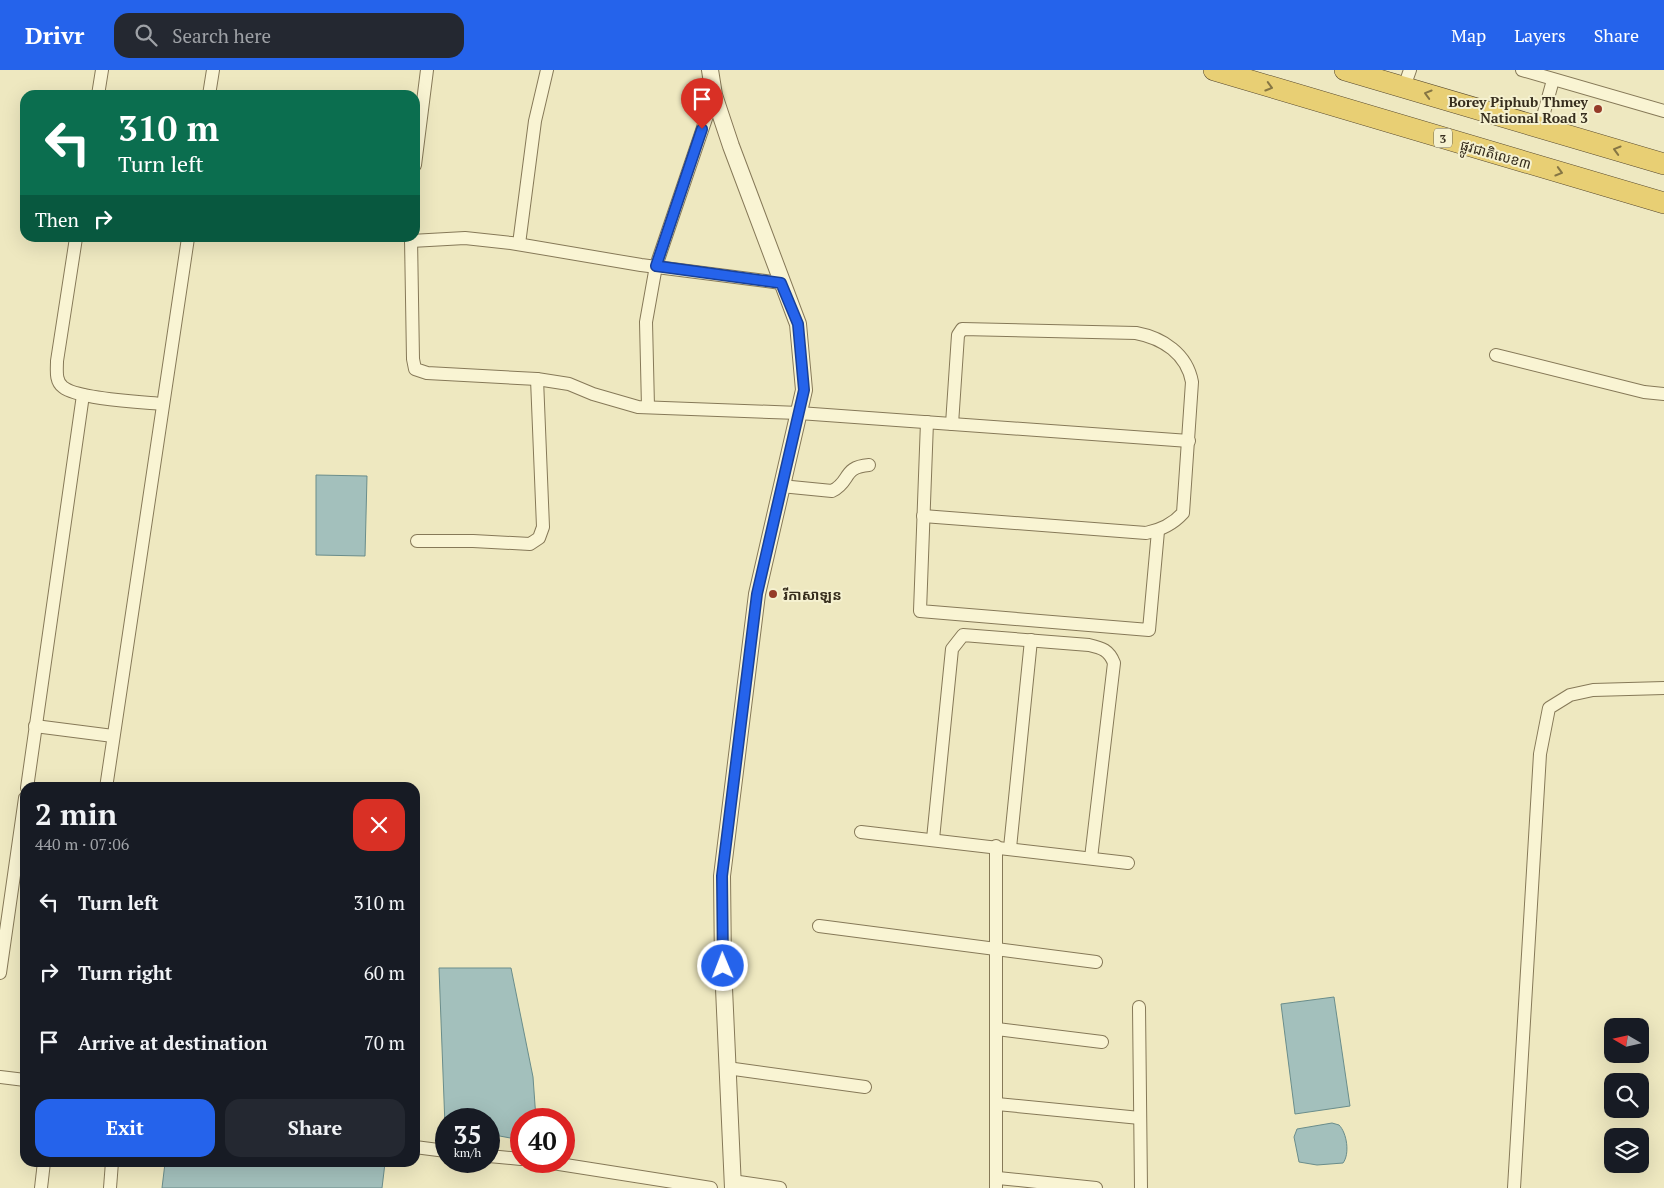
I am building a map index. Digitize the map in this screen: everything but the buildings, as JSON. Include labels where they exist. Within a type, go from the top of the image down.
[{"type":"highway","name":"ផ្លូវជាតិលេខ៣","points":[[1214,70],[1664,203]]},
{"type":"highway","points":[[1345,70],[1407,79],[1540,127],[1664,164]]},
{"type":"street","points":[[99,90],[102,70]]},
{"type":"street","points":[[210,90],[213,70]]},
{"type":"street","points":[[420,128],[428,70]]},
{"type":"street","points":[[519,244],[535,122],[547,70]]},
{"type":"street","points":[[710,70],[714,95],[781,283],[798,324],[804,390],[757,594],[722,876],[732,1184],[780,1188]]},
{"type":"street","points":[[1522,70],[1664,111]]},
{"type":"street","points":[[1540,127],[1553,80]]},
{"type":"street","points":[[648,407],[646,322],[656,266],[714,95]]},
{"type":"street","points":[[420,239],[465,238],[519,244],[656,266],[781,283]]},
{"type":"street","points":[[75,242],[58,361],[57,380],[62,387],[76,394],[164,404]]},
{"type":"street","points":[[107,782],[187,242]]},
{"type":"street","points":[[411,242],[413,359],[416,369],[427,373],[537,379],[569,384],[593,394],[638,407],[799,413],[1189,441]]},
{"type":"street","points":[[923,516],[1146,533],[1158,531],[1177,520],[1184,513],[1192,382],[1190,371],[1185,361],[1167,345],[1136,333],[962,330],[958,335],[952,424]]},
{"type":"street","points":[[1496,355],[1644,392],[1664,394]]},
{"type":"street","points":[[417,541],[530,544],[539,538],[544,527],[537,379]]},
{"type":"street","points":[[27,782],[83,395]]},
{"type":"street","points":[[927,422],[920,611],[1149,630],[1158,531]]},
{"type":"street","points":[[781,486],[832,491],[840,487],[846,475],[856,466],[869,465]]},
{"type":"street","points":[[933,839],[952,649],[962,635],[1104,648],[1111,655],[1114,663],[1091,858]]},
{"type":"street","points":[[1010,848],[1031,640]]},
{"type":"street","points":[[1514,1188],[1540,754],[1549,708],[1570,694],[1593,690],[1664,688]]},
{"type":"street","points":[[35,726],[113,736]]},
{"type":"street","points":[[861,832],[996,846],[1128,863]]},
{"type":"street","points":[[0,973],[20,833]]},
{"type":"street","points":[[996,846],[997,1183],[1096,1188]]},
{"type":"street","points":[[818,926],[1096,962]]},
{"type":"street","points":[[1139,1007],[1141,1188]]},
{"type":"street","points":[[997,1029],[1102,1042]]},
{"type":"street","points":[[727,1068],[865,1088]]},
{"type":"street","points":[[0,1076],[20,1079]]},
{"type":"street","points":[[997,1104],[1140,1118]]},
{"type":"street","points":[[420,1148],[435,1150]]},
{"type":"street","points":[[41,1188],[43,1167]]},
{"type":"street","points":[[110,1188],[112,1167]]},
{"type":"street","points":[[575,1167],[711,1188]]},
{"type":"water","points":[[316,475],[367,476],[365,556],[316,555]]},
{"type":"water","points":[[439,968],[511,968],[533,1077],[535,1108],[510,1108],[510,1138],[500,1136],[500,1108],[444,1108]]},
{"type":"water","points":[[1334,997],[1350,1106],[1295,1114],[1281,1004]]},
{"type":"water","points":[[1332,1123],[1339,1125],[1346,1138],[1347,1149],[1343,1163],[1317,1165],[1299,1162],[1294,1137],[1297,1129]]},
{"type":"water","points":[[164,1167],[385,1167],[382,1188],[162,1188]]},
{"type":"place","name":"Borey Piphub Thmey National Road 3","points":[[1598,109]]},
{"type":"place","name":"រីកាសាឡន","points":[[773,594]]},
{"type":"route","points":[[702,129],[656,266],[781,283],[798,324],[804,390],[757,594],[722,876],[723,966]]}]
